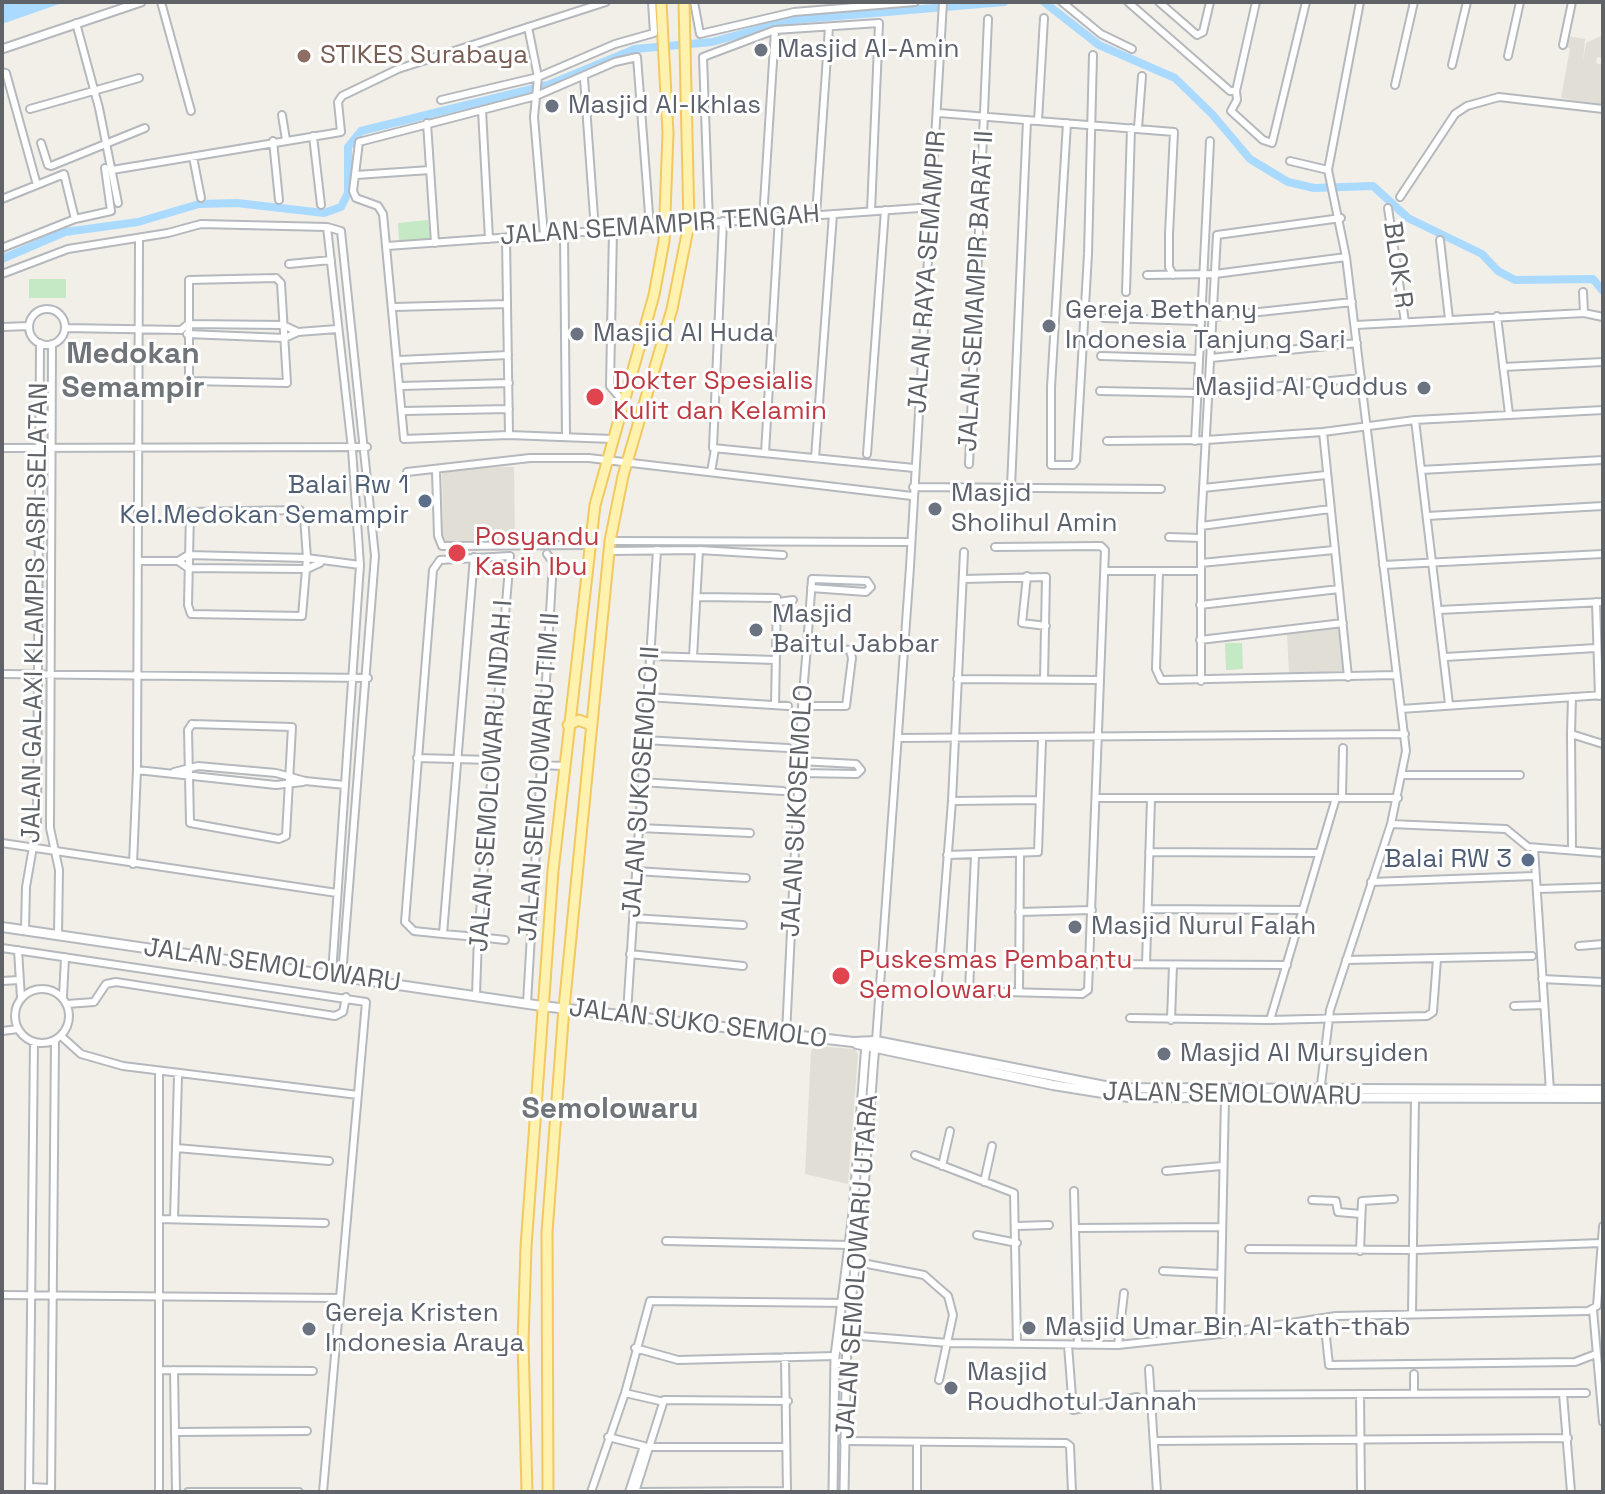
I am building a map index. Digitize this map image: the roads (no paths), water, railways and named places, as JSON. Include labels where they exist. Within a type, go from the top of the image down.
[{"type":"main road","points":[[527,1492],[526,1247],[542,1006],[588,545],[622,400],[654,295],[666,226],[668,133],[661,2]]},
{"type":"main road","points":[[548,1492],[547,1232],[564,1008],[609,546],[628,461],[672,309],[689,224],[684,2]]},
{"type":"main road","points":[[571,692],[581,699],[593,694]]},
{"type":"main road","points":[[568,725],[579,720],[591,725]]},
{"type":"main road","name":"JALAN SEMOLOWARU","points":[[2,927],[58,934],[263,975],[332,974],[542,1006]]},
{"type":"main road","name":"JALAN SUKO SEMOLO","points":[[542,1006],[627,1013],[871,1045]]},
{"type":"main road","name":"JALAN SEMOLOWARU","points":[[871,1045],[1115,1092],[1225,1098],[1320,1094],[1513,1096],[1550,1091],[1603,1090]]},
{"type":"main road","name":"JALAN SEMOLOWARU","points":[[1115,1092],[1603,1098]]},
{"type":"main road","points":[[525,1383],[534,1389],[546,1383]]},
{"type":"main road","points":[[525,1416],[537,1409],[546,1414]]},
{"type":"street","points":[[2,49],[141,2]]},
{"type":"street","points":[[161,2],[191,111]]},
{"type":"street","points":[[441,100],[538,79],[604,48],[653,34],[652,2]]},
{"type":"street","points":[[694,2],[698,34],[729,30],[794,12],[915,2]]},
{"type":"street","name":"JALAN RAYA SEMAMPIR","points":[[871,1045],[880,994],[898,738],[939,113],[943,2]]},
{"type":"street","points":[[1062,2],[1101,34],[1132,49]]},
{"type":"street","points":[[1128,2],[1233,91],[1237,100],[1231,111],[1263,140],[1272,143],[1306,2]]},
{"type":"street","points":[[1159,2],[1169,6],[1197,35],[1203,32],[1210,2]]},
{"type":"street","points":[[1233,91],[1256,2]]},
{"type":"street","points":[[1320,1094],[1329,1019],[1404,775],[1405,734],[1369,426],[1341,218],[1328,170],[1360,2]]},
{"type":"street","points":[[1395,85],[1414,2]]},
{"type":"street","points":[[1452,65],[1467,2]]},
{"type":"street","points":[[1508,56],[1520,2]]},
{"type":"street","points":[[1563,45],[1572,2]]},
{"type":"street","points":[[109,169],[341,132],[338,102],[342,96],[398,69],[602,3]]},
{"type":"street","points":[[1038,121],[1044,18]]},
{"type":"street","name":"JALAN SEMAMPIR BARAT II","points":[[969,464],[988,19]]},
{"type":"street","points":[[2,248],[75,219],[111,211],[107,142],[76,23]]},
{"type":"street","points":[[709,222],[703,59],[775,30],[881,24],[871,211]]},
{"type":"street","points":[[528,27],[538,79],[534,117],[544,235]]},
{"type":"street","points":[[816,215],[829,27]]},
{"type":"street","points":[[729,30],[735,46]]},
{"type":"street","points":[[763,219],[775,30]]},
{"type":"street","points":[[1067,123],[1049,463],[1073,465],[1076,461],[1093,125],[1093,55]]},
{"type":"street","points":[[612,439],[509,435],[404,439],[394,307],[381,209],[353,195],[359,142],[536,94],[584,78],[615,62],[638,58],[650,227]]},
{"type":"street","points":[[2,72],[6,73],[37,185]]},
{"type":"street","points":[[1126,292],[1135,128],[1142,76]]},
{"type":"street","points":[[30,109],[139,78]]},
{"type":"street","points":[[584,78],[595,231]]},
{"type":"street","points":[[1400,197],[1455,114],[1467,106],[1499,97],[1603,109]]},
{"type":"street","points":[[482,110],[489,239]]},
{"type":"street","points":[[939,113],[1174,132],[1169,234],[1169,267],[1173,275]]},
{"type":"street","points":[[282,115],[286,140]]},
{"type":"street","points":[[1011,487],[1027,120]]},
{"type":"street","points":[[427,123],[435,243]]},
{"type":"street","points":[[41,143],[49,166],[145,128]]},
{"type":"street","points":[[313,136],[321,205]]},
{"type":"street","points":[[273,141],[279,200]]},
{"type":"street","points":[[1195,441],[1210,141]]},
{"type":"street","points":[[193,157],[201,198]]},
{"type":"street","points":[[1290,161],[1328,170]]},
{"type":"street","points":[[109,169],[118,203]]},
{"type":"street","points":[[356,175],[430,170]]},
{"type":"street","points":[[2,199],[64,174],[75,219]]},
{"type":"street","name":"JALAN SEMAMPIR TENGAH","points":[[387,246],[933,207]]},
{"type":"street","name":"BLOK R","points":[[1388,208],[1405,322]]},
{"type":"street","points":[[867,454],[885,210]]},
{"type":"street","points":[[815,458],[833,214]]},
{"type":"street","points":[[765,453],[779,217]]},
{"type":"street","points":[[1201,681],[1201,526],[1217,235],[1341,218]]},
{"type":"street","points":[[711,472],[723,221]]},
{"type":"street","points":[[2,274],[68,249],[139,239],[201,224],[327,227],[341,231],[367,447],[375,556],[368,678],[342,976]]},
{"type":"street","points":[[327,227],[352,449],[360,565],[332,974]]},
{"type":"street","points":[[613,230],[610,386],[622,400]]},
{"type":"street","points":[[564,233],[566,437]]},
{"type":"street","points":[[506,238],[509,435]]},
{"type":"street","points":[[133,864],[137,770],[139,239]]},
{"type":"street","points":[[1440,240],[1449,319]]},
{"type":"street","points":[[1147,275],[1215,274],[1346,257]]},
{"type":"street","points":[[289,264],[331,260]]},
{"type":"street","points":[[276,278],[281,283],[287,383],[192,383],[188,377],[188,324],[189,280],[276,278]]},
{"type":"street","points":[[1583,292],[1584,313]]},
{"type":"street","points":[[1213,317],[1352,302]]},
{"type":"street","points":[[394,307],[507,304]]},
{"type":"street","points":[[48,310],[62,317],[65,328],[61,338],[52,344],[40,343],[32,337],[29,326],[33,316],[48,310]]},
{"type":"street","points":[[1356,325],[1584,313],[1603,317]]},
{"type":"street","points":[[1497,316],[1509,414]]},
{"type":"street","points":[[1104,318],[1200,321]]},
{"type":"street","points":[[65,328],[181,330],[188,324],[283,325],[298,332]]},
{"type":"street","points":[[2,327],[29,326]]},
{"type":"street","points":[[181,330],[188,336],[285,338],[298,332],[337,329]]},
{"type":"street","name":"JALAN GALAXI KLAMPIS ASRI SELATAN","points":[[25,930],[26,887],[37,824],[40,343]]},
{"type":"street","points":[[1211,358],[1357,343]]},
{"type":"street","name":"JALAN GALAXI KLAMPIS ASRI SELATAN","points":[[52,344],[50,828],[59,870],[58,934]]},
{"type":"street","points":[[399,360],[508,355]]},
{"type":"street","points":[[1101,356],[1198,359]]},
{"type":"street","points":[[1503,367],[1603,362]]},
{"type":"street","points":[[1210,393],[1361,378]]},
{"type":"street","points":[[401,386],[509,383]]},
{"type":"street","points":[[1100,391],[1197,393]]},
{"type":"street","points":[[403,411],[509,409]]},
{"type":"street","points":[[1107,441],[1195,441],[1323,432],[1415,420],[1603,410]]},
{"type":"street","points":[[1415,420],[1449,704]]},
{"type":"street","points":[[1323,432],[1348,677]]},
{"type":"street","points":[[714,446],[914,468]]},
{"type":"street","points":[[2,448],[367,447]]},
{"type":"street","points":[[407,472],[530,458],[607,459],[912,496]]},
{"type":"street","points":[[1421,470],[1603,460]]},
{"type":"street","points":[[436,471],[438,536],[442,546],[588,545]]},
{"type":"street","points":[[1203,488],[1326,475]]},
{"type":"street","points":[[913,487],[1161,489]]},
{"type":"street","points":[[1427,516],[1603,506]]},
{"type":"street","points":[[1201,526],[1330,509]]},
{"type":"street","points":[[193,510],[300,510],[304,517],[307,558],[305,612],[295,618],[194,616],[188,605],[188,555],[188,516],[193,510]]},
{"type":"street","points":[[1169,537],[1201,538]]},
{"type":"street","points":[[609,546],[911,542]]},
{"type":"street","points":[[609,546],[783,555]]},
{"type":"street","points":[[880,994],[969,991],[1084,994],[1088,990],[1105,571],[1103,546],[995,547]]},
{"type":"street","name":"JALAN SUKOSEMOLO II","points":[[627,1013],[657,550]]},
{"type":"street","points":[[693,657],[699,550]]},
{"type":"street","points":[[1105,571],[1159,571],[1334,550]]},
{"type":"street","points":[[937,992],[952,801],[964,552]]},
{"type":"street","name":"JALAN SEMOLOWARU TIM II","points":[[527,1003],[553,562],[547,554]]},
{"type":"street","points":[[1383,565],[1603,554]]},
{"type":"street","points":[[138,561],[178,561],[188,555],[307,558],[320,563],[360,565]]},
{"type":"street","name":"JALAN SEMOLOWARU INDAH I","points":[[474,557],[510,556],[478,937],[476,995]]},
{"type":"street","points":[[443,934],[474,557],[440,560],[435,564],[405,922],[411,930],[443,934],[505,940]]},
{"type":"street","points":[[178,561],[188,568],[307,569],[320,563]]},
{"type":"street","points":[[1159,571],[1157,677],[1163,680],[1396,675]]},
{"type":"street","points":[[1027,576],[1022,623],[1046,626]]},
{"type":"street","points":[[815,577],[867,581],[871,586],[866,592],[811,588],[815,577]]},
{"type":"street","points":[[963,579],[1046,578],[1044,679]]},
{"type":"street","name":"JALAN SUKOSEMOLO","points":[[786,1034],[811,588]]},
{"type":"street","points":[[1200,605],[1339,589]]},
{"type":"street","points":[[697,597],[775,597],[778,602],[775,705]]},
{"type":"street","points":[[778,602],[793,600]]},
{"type":"street","points":[[1401,709],[1601,696],[1596,648],[1599,602],[1439,610]]},
{"type":"street","points":[[1200,640],[1343,623]]},
{"type":"street","points":[[802,706],[846,706],[852,658],[847,649],[807,646]]},
{"type":"street","points":[[1445,657],[1596,648]]},
{"type":"street","points":[[650,656],[775,660]]},
{"type":"street","points":[[2,674],[368,678]]},
{"type":"street","points":[[957,679],[1100,680]]},
{"type":"street","points":[[647,697],[788,706]]},
{"type":"street","points":[[1572,697],[1572,849]]},
{"type":"street","points":[[192,724],[288,725],[293,730],[287,834],[279,839],[192,825],[187,817],[190,767],[188,730],[192,724]]},
{"type":"street","points":[[898,738],[1042,740],[1405,734]]},
{"type":"street","points":[[1571,734],[1603,744]]},
{"type":"street","points":[[644,740],[788,748]]},
{"type":"street","points":[[947,855],[1020,855],[1039,850],[1042,740]]},
{"type":"street","points":[[1270,1020],[1319,853],[1339,798],[1343,748]]},
{"type":"street","points":[[417,758],[492,760]]},
{"type":"street","points":[[800,761],[856,764],[861,770],[857,774],[800,773]]},
{"type":"street","points":[[539,765],[564,766]]},
{"type":"street","points":[[174,772],[190,767],[291,775],[305,781],[345,785]]},
{"type":"street","points":[[137,770],[174,772],[189,778],[290,786],[305,781]]},
{"type":"street","points":[[1404,775],[1520,775]]},
{"type":"street","points":[[641,782],[783,791]]},
{"type":"street","points":[[1097,798],[1398,798]]},
{"type":"street","points":[[1146,964],[1151,799]]},
{"type":"street","points":[[952,801],[1039,800]]},
{"type":"street","points":[[1391,824],[1506,829],[1534,848],[1603,853]]},
{"type":"street","points":[[639,828],[750,833]]},
{"type":"street","points":[[2,843],[337,893]]},
{"type":"street","points":[[1534,848],[1550,1091]]},
{"type":"street","points":[[1149,852],[1319,853]]},
{"type":"street","points":[[969,991],[975,855]]},
{"type":"street","points":[[1019,992],[1020,855]]},
{"type":"street","points":[[636,871],[746,878]]},
{"type":"street","points":[[1371,882],[1534,876]]},
{"type":"street","points":[[1538,889],[1603,887]]},
{"type":"street","points":[[1148,909],[1302,910]]},
{"type":"street","points":[[1019,912],[1092,910]]},
{"type":"street","points":[[336,916],[347,917]]},
{"type":"street","points":[[633,918],[743,925]]},
{"type":"street","points":[[1579,946],[1603,944]]},
{"type":"street","points":[[2,948],[65,957],[263,975],[363,999],[367,1007],[323,1492]]},
{"type":"street","points":[[18,950],[21,998],[14,1013],[18,1029],[34,1042],[58,1038],[81,1054],[99,1061],[159,1073],[358,1095]]},
{"type":"street","points":[[630,954],[743,966]]},
{"type":"street","points":[[1346,960],[1532,956]]},
{"type":"street","points":[[34,1042],[29,1490],[51,1490],[58,1038],[70,1018],[65,1001],[65,957]]},
{"type":"street","points":[[1130,1018],[1270,1020],[1431,1015],[1437,959]]},
{"type":"street","points":[[1090,964],[1287,965]]},
{"type":"street","points":[[1171,1020],[1173,965]]},
{"type":"street","points":[[1542,979],[1603,982]]},
{"type":"street","points":[[2,981],[19,980]]},
{"type":"street","points":[[21,998],[42,988],[65,1001],[94,1002],[106,984],[116,982],[335,1016],[343,1012],[346,997]]},
{"type":"street","points":[[1514,1006],[1544,1005]]},
{"type":"street","points":[[2,1031],[18,1029]]},
{"type":"street","name":"JALAN SEMOLOWARU UTARA","points":[[833,1492],[835,1356],[871,1045]]},
{"type":"street","name":"JALAN SEMOLOWARU UTARA","points":[[844,1492],[847,1335],[857,1262],[871,1045]]},
{"type":"street","points":[[159,1073],[159,1492]]},
{"type":"street","points":[[174,1219],[178,1076]]},
{"type":"street","points":[[1412,1313],[1415,1097]]},
{"type":"street","points":[[1220,1334],[1225,1098]]},
{"type":"street","points":[[942,1166],[950,1131]]},
{"type":"street","points":[[984,1182],[992,1146]]},
{"type":"street","points":[[176,1148],[329,1161]]},
{"type":"street","points":[[915,1155],[1014,1193],[1017,1344]]},
{"type":"street","points":[[1166,1171],[1222,1166]]},
{"type":"street","points":[[1074,1191],[1078,1345]]},
{"type":"street","points":[[1360,1251],[1363,1200],[1394,1199]]},
{"type":"street","points":[[1312,1200],[1336,1201],[1338,1212],[1361,1214]]},
{"type":"street","points":[[159,1219],[325,1223]]},
{"type":"street","points":[[1017,1226],[1049,1225]]},
{"type":"street","points":[[1603,1226],[1595,1308],[1603,1422]]},
{"type":"street","points":[[1076,1228],[1222,1227]]},
{"type":"street","points":[[977,1235],[1017,1243]]},
{"type":"street","points":[[666,1241],[850,1245]]},
{"type":"street","points":[[1249,1249],[1360,1251],[1602,1243]]},
{"type":"street","points":[[857,1262],[924,1275],[940,1287],[953,1306],[939,1380]]},
{"type":"street","points":[[1163,1271],[1221,1274]]},
{"type":"street","points":[[1118,1345],[1124,1293]]},
{"type":"street","points":[[2,1295],[340,1298]]},
{"type":"street","points":[[591,1492],[625,1393],[635,1348],[652,1300],[851,1303]]},
{"type":"street","points":[[847,1335],[948,1343],[1118,1345],[1324,1318],[1595,1308]]},
{"type":"street","points":[[1324,1318],[1326,1361],[1329,1365],[1575,1362],[1596,1354]]},
{"type":"street","points":[[1068,1345],[1073,1410],[1137,1397]]},
{"type":"street","points":[[635,1348],[673,1360],[835,1356]]},
{"type":"street","points":[[646,1447],[637,1492],[787,1491],[785,1357]]},
{"type":"street","points":[[1149,1369],[1157,1492]]},
{"type":"street","points":[[159,1370],[313,1371]]},
{"type":"street","points":[[174,1370],[176,1492]]},
{"type":"street","points":[[1414,1374],[1414,1393]]},
{"type":"street","points":[[625,1393],[662,1400],[788,1401]]},
{"type":"street","points":[[1151,1395],[1586,1393]]},
{"type":"street","points":[[1360,1394],[1361,1492]]},
{"type":"street","points":[[1563,1394],[1571,1492]]},
{"type":"street","points":[[629,1492],[662,1400]]},
{"type":"street","points":[[176,1432],[307,1431]]},
{"type":"street","points":[[608,1437],[646,1447],[786,1447]]},
{"type":"street","points":[[1155,1441],[1568,1438]]},
{"type":"street","points":[[844,1441],[1068,1443],[1072,1492]]},
{"type":"street","points":[[917,1442],[917,1492]]},
{"type":"street","points":[[188,1492],[299,1492]]},
{"type":"water","points":[[2,2],[65,2],[2,24]]},
{"type":"waterway","points":[[2,259],[65,232],[138,222],[199,204],[237,203],[324,213],[341,207],[348,193],[348,147],[361,131],[548,85],[635,49],[712,42],[792,20],[1004,2]]},
{"type":"waterway","points":[[1044,2],[1099,45],[1175,78],[1212,114],[1250,159],[1288,182],[1314,188],[1373,186],[1408,218],[1482,254],[1498,271],[1515,280],[1593,279],[1603,291]]},
{"type":"place","name":"Masjid Al-Amin","points":[[761,50]]},
{"type":"place","name":"STIKES Surabaya","points":[[304,56]]},
{"type":"place","name":"Masjid Al-Ikhlas","points":[[552,106]]},
{"type":"place","name":"Gereja Bethany Indonesia Tanjung Sari","points":[[1049,326]]},
{"type":"place","name":"Masjid Al Huda","points":[[577,334]]},
{"type":"place","name":"Masjid Al Quddus","points":[[1424,388]]},
{"type":"place","name":"Dokter Spesialis Kulit dan Kelamin","points":[[595,397]]},
{"type":"place","name":"Balai Rw 1 Kel.Medokan Semampir","points":[[425,501]]},
{"type":"place","name":"Masjid Sholihul Amin","points":[[935,509]]},
{"type":"place","name":"Posyandu Kasih Ibu","points":[[457,553]]},
{"type":"place","name":"Masjid Baitul Jabbar","points":[[756,630]]},
{"type":"place","name":"Balai RW 3","points":[[1528,860]]},
{"type":"place","name":"Masjid Nurul Falah","points":[[1075,927]]},
{"type":"place","name":"Puskesmas Pembantu Semolowaru","points":[[841,976]]},
{"type":"place","name":"Masjid Al Mursyiden","points":[[1164,1054]]},
{"type":"place","name":"Masjid Umar Bin Al-kath-thab","points":[[1029,1328]]},
{"type":"place","name":"Gereja Kristen Indonesia Araya","points":[[309,1329]]},
{"type":"place","name":"Masjid Roudhotul Jannah","points":[[951,1388]]},
{"type":"district","name":"Medokan Semampir","points":[[133,372]]},
{"type":"district","name":"Semolowaru","points":[[610,1110]]}]
